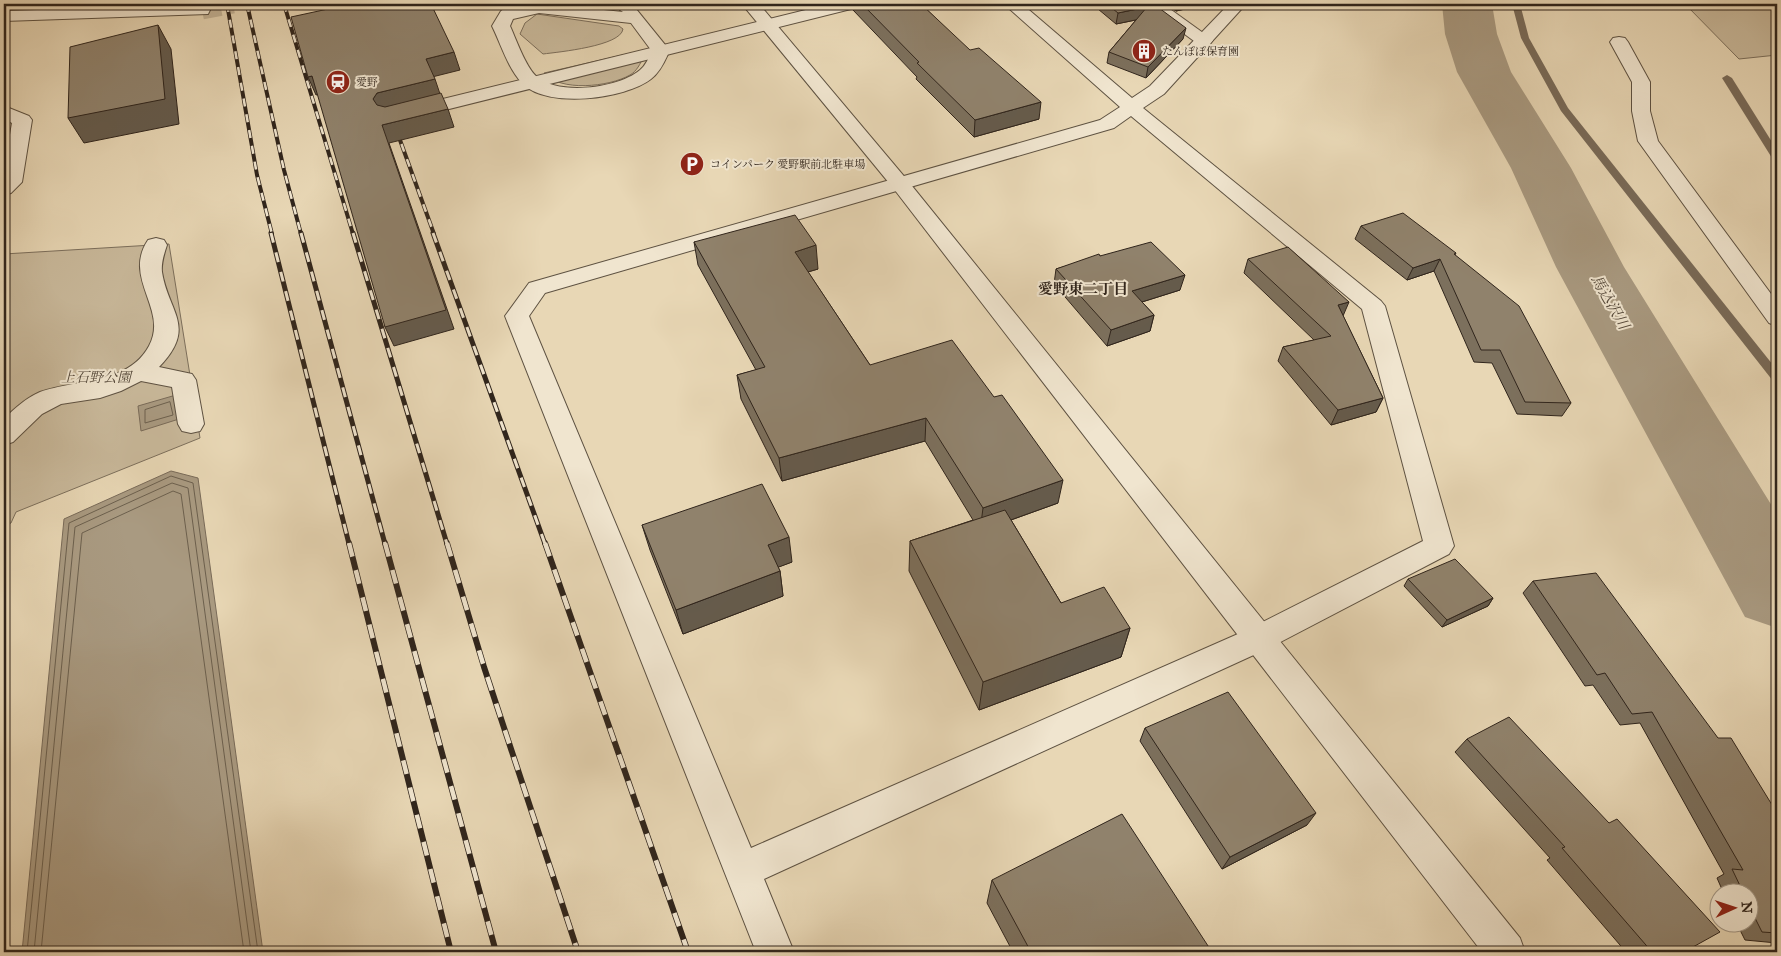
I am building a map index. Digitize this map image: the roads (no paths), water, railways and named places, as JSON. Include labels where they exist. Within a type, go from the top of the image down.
[{"type":"street","points":[[6,16],[20,4]]},
{"type":"street","points":[[521,4],[507,15],[502,26],[530,81],[548,90],[574,92],[599,92],[624,86],[643,77],[657,63],[660,50],[629,9],[620,4]]},
{"type":"street","points":[[750,4],[900,185],[1506,952]]},
{"type":"street","points":[[392,117],[849,4]]},
{"type":"street","points":[[741,871],[1258,639],[1439,546],[1373,306],[1131,108],[1012,4]]},
{"type":"street","points":[[1152,4],[1204,40]]},
{"type":"street","points":[[775,952],[517,316],[537,288],[1107,124],[1157,90],[1238,4]]},
{"type":"street","points":[[507,15],[539,8],[637,19]]},
{"type":"street","points":[[6,16],[202,10]]},
{"type":"street","points":[[1618,42],[1641,82],[1641,111],[1648,141],[1777,318]]},
{"type":"street","points":[[4,112],[22,120],[12,182],[4,190]]},
{"type":"street","points":[[4,435],[29,410],[44,401],[73,391],[89,391],[108,386],[137,372],[157,354],[166,336],[168,320],[151,274],[151,262],[156,244]]},
{"type":"street","points":[[137,372],[183,380],[191,424]]},
{"type":"water","points":[[176,395],[179,419],[141,431],[138,406]]},
{"type":"water","points":[[171,471],[198,478],[263,952],[22,952],[64,519]]},
{"type":"waterway","name":"馬込沢川","points":[[1467,4],[1471,34],[1484,72],[1541,168],[1590,267],[1777,591]]},
{"type":"waterway","points":[[1516,4],[1525,38],[1564,109],[1777,378]]},
{"type":"waterway","points":[[1727,78],[1777,158]]},
{"type":"tunnel","points":[[202,10],[233,4]]},
{"type":"railway","points":[[227,4],[257,175],[272,234]]},
{"type":"railway","points":[[247,4],[284,170],[301,234]]},
{"type":"railway","points":[[284,4],[353,234]]},
{"type":"railway","points":[[396,129],[434,234]]},
{"type":"railway","points":[[271,233],[349,544]]},
{"type":"railway","points":[[301,233],[385,544]]},
{"type":"railway","points":[[353,233],[447,544]]},
{"type":"railway","points":[[433,233],[545,544]]},
{"type":"railway","points":[[349,543],[451,952]]},
{"type":"railway","points":[[385,543],[496,952]]},
{"type":"railway","points":[[447,543],[484,667],[578,952]]},
{"type":"railway","points":[[545,543],[688,952]]},
{"type":"place","name":"たんぽぽ保育園","points":[[1144,51]]},
{"type":"place","name":"愛野","points":[[338,82]]},
{"type":"place","name":"コインパーク 愛野駅前北駐車場","points":[[692,164]]},
{"type":"district","name":"愛野東二丁目","points":[[1083,289]]},
{"type":"park label","name":"上石野公園","points":[[96,377]]}]
